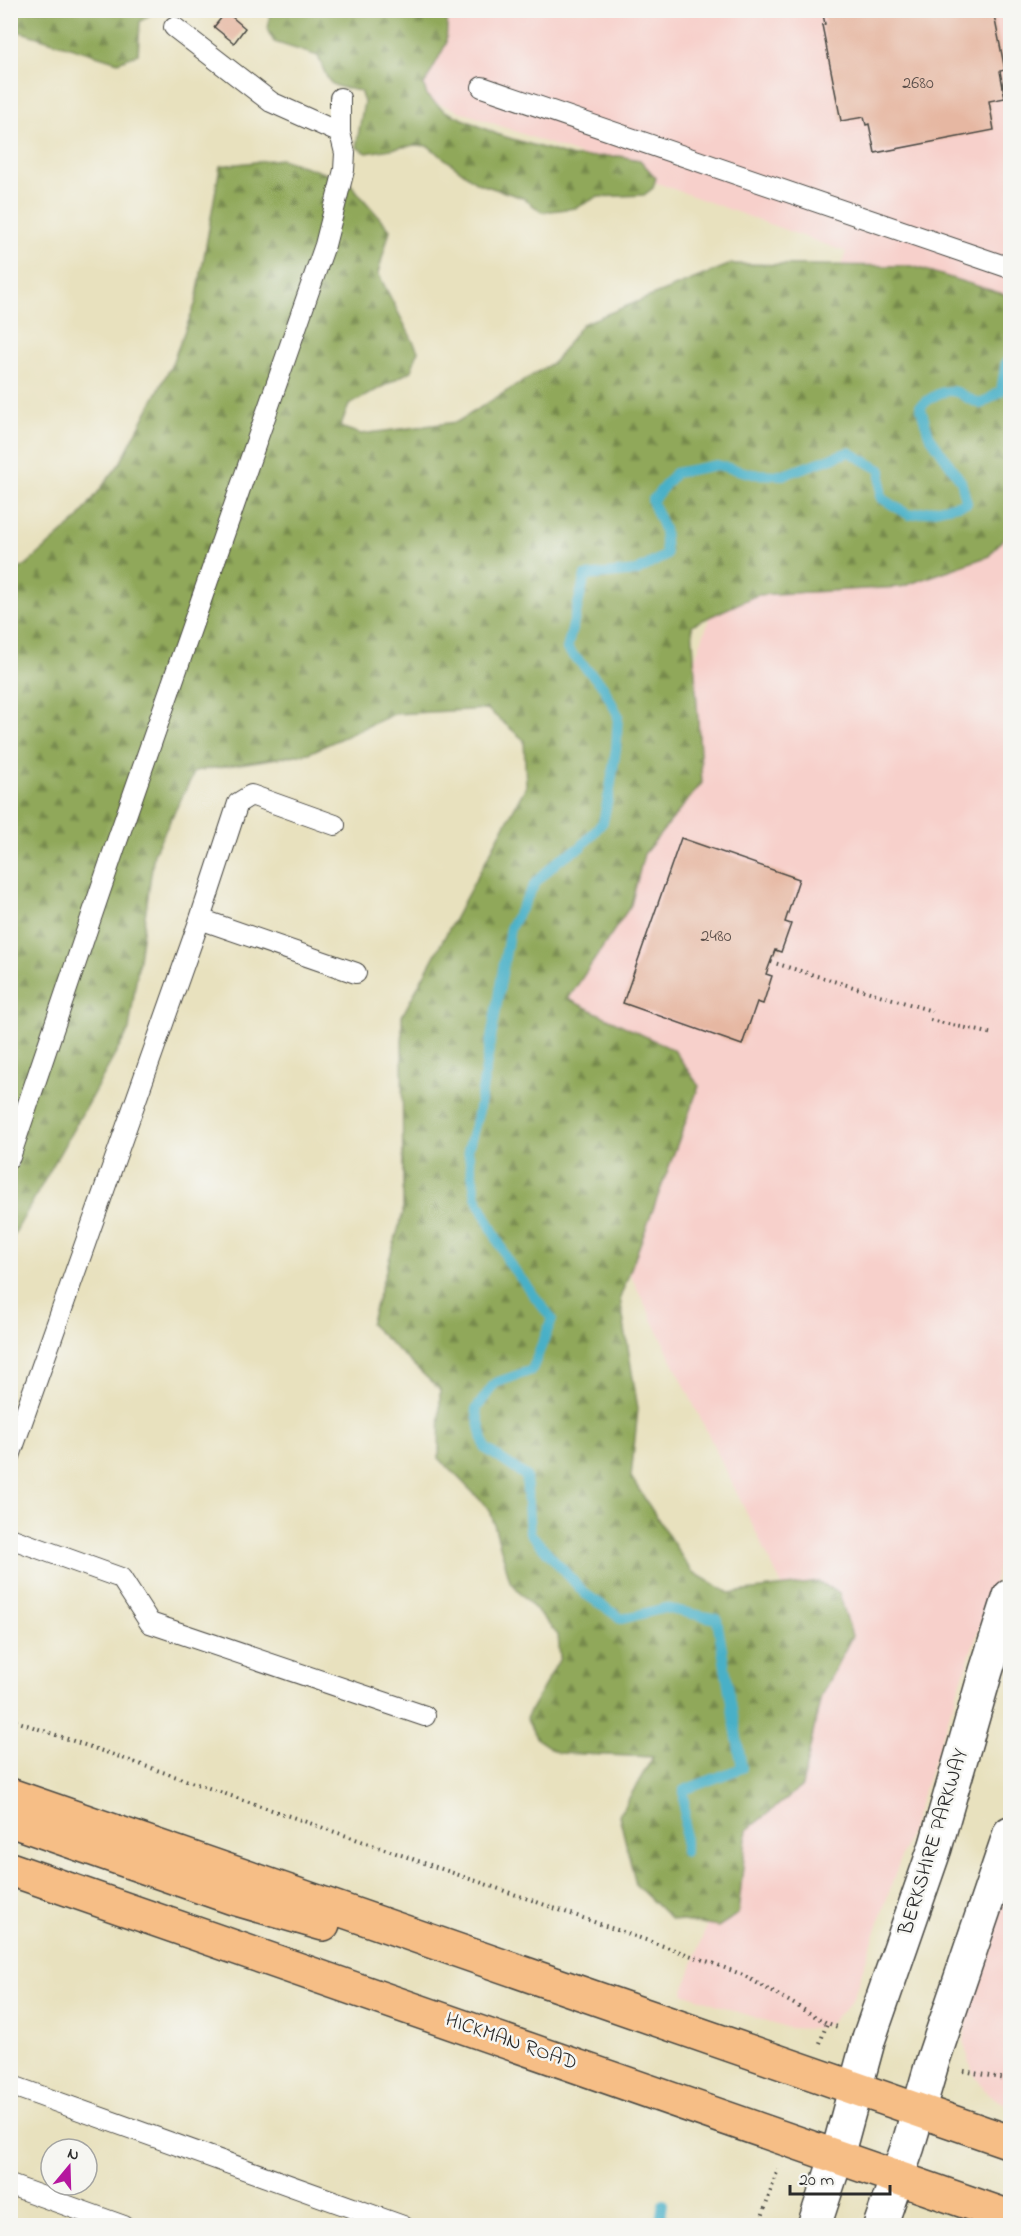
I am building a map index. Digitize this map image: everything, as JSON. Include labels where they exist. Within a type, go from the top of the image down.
[{"type":"highway","points":[[10,1795],[1011,2142]]},
{"type":"highway","points":[[10,1820],[267,1909],[342,1929],[358,1915]]},
{"type":"highway","name":"HICKMAN ROAD","points":[[10,1869],[1011,2217]]},
{"type":"street","name":"BERKSHIRE PARKWAY","points":[[814,2226],[837,2156],[869,2038],[935,1848],[986,1671],[1011,1596]]},
{"type":"street","points":[[880,2226],[908,2146],[933,2060],[1011,1833]]},
{"type":"lane","points":[[174,27],[272,102],[340,134]]},
{"type":"lane","points":[[482,87],[1011,268]]},
{"type":"lane","points":[[10,1157],[115,847],[325,245],[344,170],[345,153],[340,134],[340,98]]},
{"type":"lane","points":[[10,1456],[200,919],[238,803],[251,795],[335,825]]},
{"type":"lane","points":[[200,919],[356,973]]},
{"type":"lane","points":[[10,1538],[121,1578],[150,1623],[425,1716]]},
{"type":"lane","points":[[10,2085],[403,2226]]},
{"type":"lane","points":[[10,2186],[124,2226]]},
{"type":"path","points":[[771,962],[932,1011]]},
{"type":"path","points":[[930,1020],[993,1034]]},
{"type":"path","points":[[10,1719],[715,1964],[743,1975],[827,2023],[869,2038]]},
{"type":"path","points":[[933,2060],[974,2074],[1011,2080]]},
{"type":"path","points":[[759,2226],[777,2172]]},
{"type":"shaded area","points":[[412,11],[1010,11],[1010,1511],[995,1580],[853,1998],[846,2008],[828,2024],[816,2029],[777,2025],[683,1993],[807,1637],[537,1083],[846,252],[388,85]]},
{"type":"shaded area","points":[[1010,1869],[1010,2106],[997,2100],[984,2089],[973,2073],[964,2043],[965,2028],[980,1962]]},
{"type":"green space","points":[[10,11],[155,11],[140,22],[138,54],[118,62],[11,29]]},
{"type":"green space","points":[[270,11],[448,11],[446,44],[424,85],[427,96],[445,111],[499,135],[573,157],[619,156],[640,160],[656,178],[653,188],[644,195],[597,197],[576,208],[542,212],[523,198],[477,183],[428,146],[415,145],[367,153],[356,147],[364,102],[360,91],[341,88],[328,80],[318,56],[274,42],[268,31]]},
{"type":"green space","points":[[281,159],[347,180],[390,230],[378,273],[418,351],[411,371],[349,405],[340,427],[361,434],[457,422],[554,362],[582,324],[731,264],[912,266],[1010,296],[1010,530],[989,556],[901,587],[757,595],[692,625],[702,783],[644,854],[631,905],[568,999],[674,1050],[699,1086],[620,1298],[638,1409],[631,1477],[691,1571],[729,1593],[819,1582],[839,1593],[852,1636],[821,1696],[802,1786],[747,1830],[738,1914],[718,1927],[671,1919],[636,1885],[619,1815],[653,1757],[558,1753],[537,1739],[526,1718],[560,1658],[558,1635],[510,1581],[490,1510],[439,1458],[440,1390],[370,1324],[403,1213],[402,1016],[526,786],[524,740],[487,709],[394,714],[309,753],[195,771],[154,853],[129,1030],[11,1240],[11,574],[26,565],[77,520],[120,463],[171,366],[196,302],[220,166]]},
{"type":"building","points":[[822,10],[993,10],[1005,70],[1000,71],[1005,98],[989,101],[994,130],[875,153],[869,124],[866,125],[864,117],[841,121],[822,25],[825,24]]},
{"type":"building","points":[[226,12],[245,28],[234,43],[214,27]]},
{"type":"building","points":[[681,838],[799,879],[785,922],[791,924],[781,952],[775,950],[766,974],[772,976],[763,1004],[757,1002],[742,1045],[623,1003]]},
{"type":"waterway","points":[[685,1852],[684,1790],[742,1768],[717,1619],[665,1608],[622,1619],[584,1593],[530,1533],[526,1476],[485,1448],[476,1409],[495,1383],[532,1370],[552,1319],[509,1263],[476,1197],[468,1150],[478,1114],[510,928],[536,882],[560,859],[581,847],[603,822],[610,789],[618,715],[603,686],[567,649],[585,576],[637,571],[666,555],[664,529],[652,501],[675,473],[717,465],[753,474],[783,475],[849,452],[881,470],[881,498],[909,515],[967,503],[961,481],[929,435],[920,406],[938,394],[949,391],[959,393],[981,404],[1001,391],[1006,362]]},
{"type":"waterway","points":[[659,2226],[663,2204]]}]
